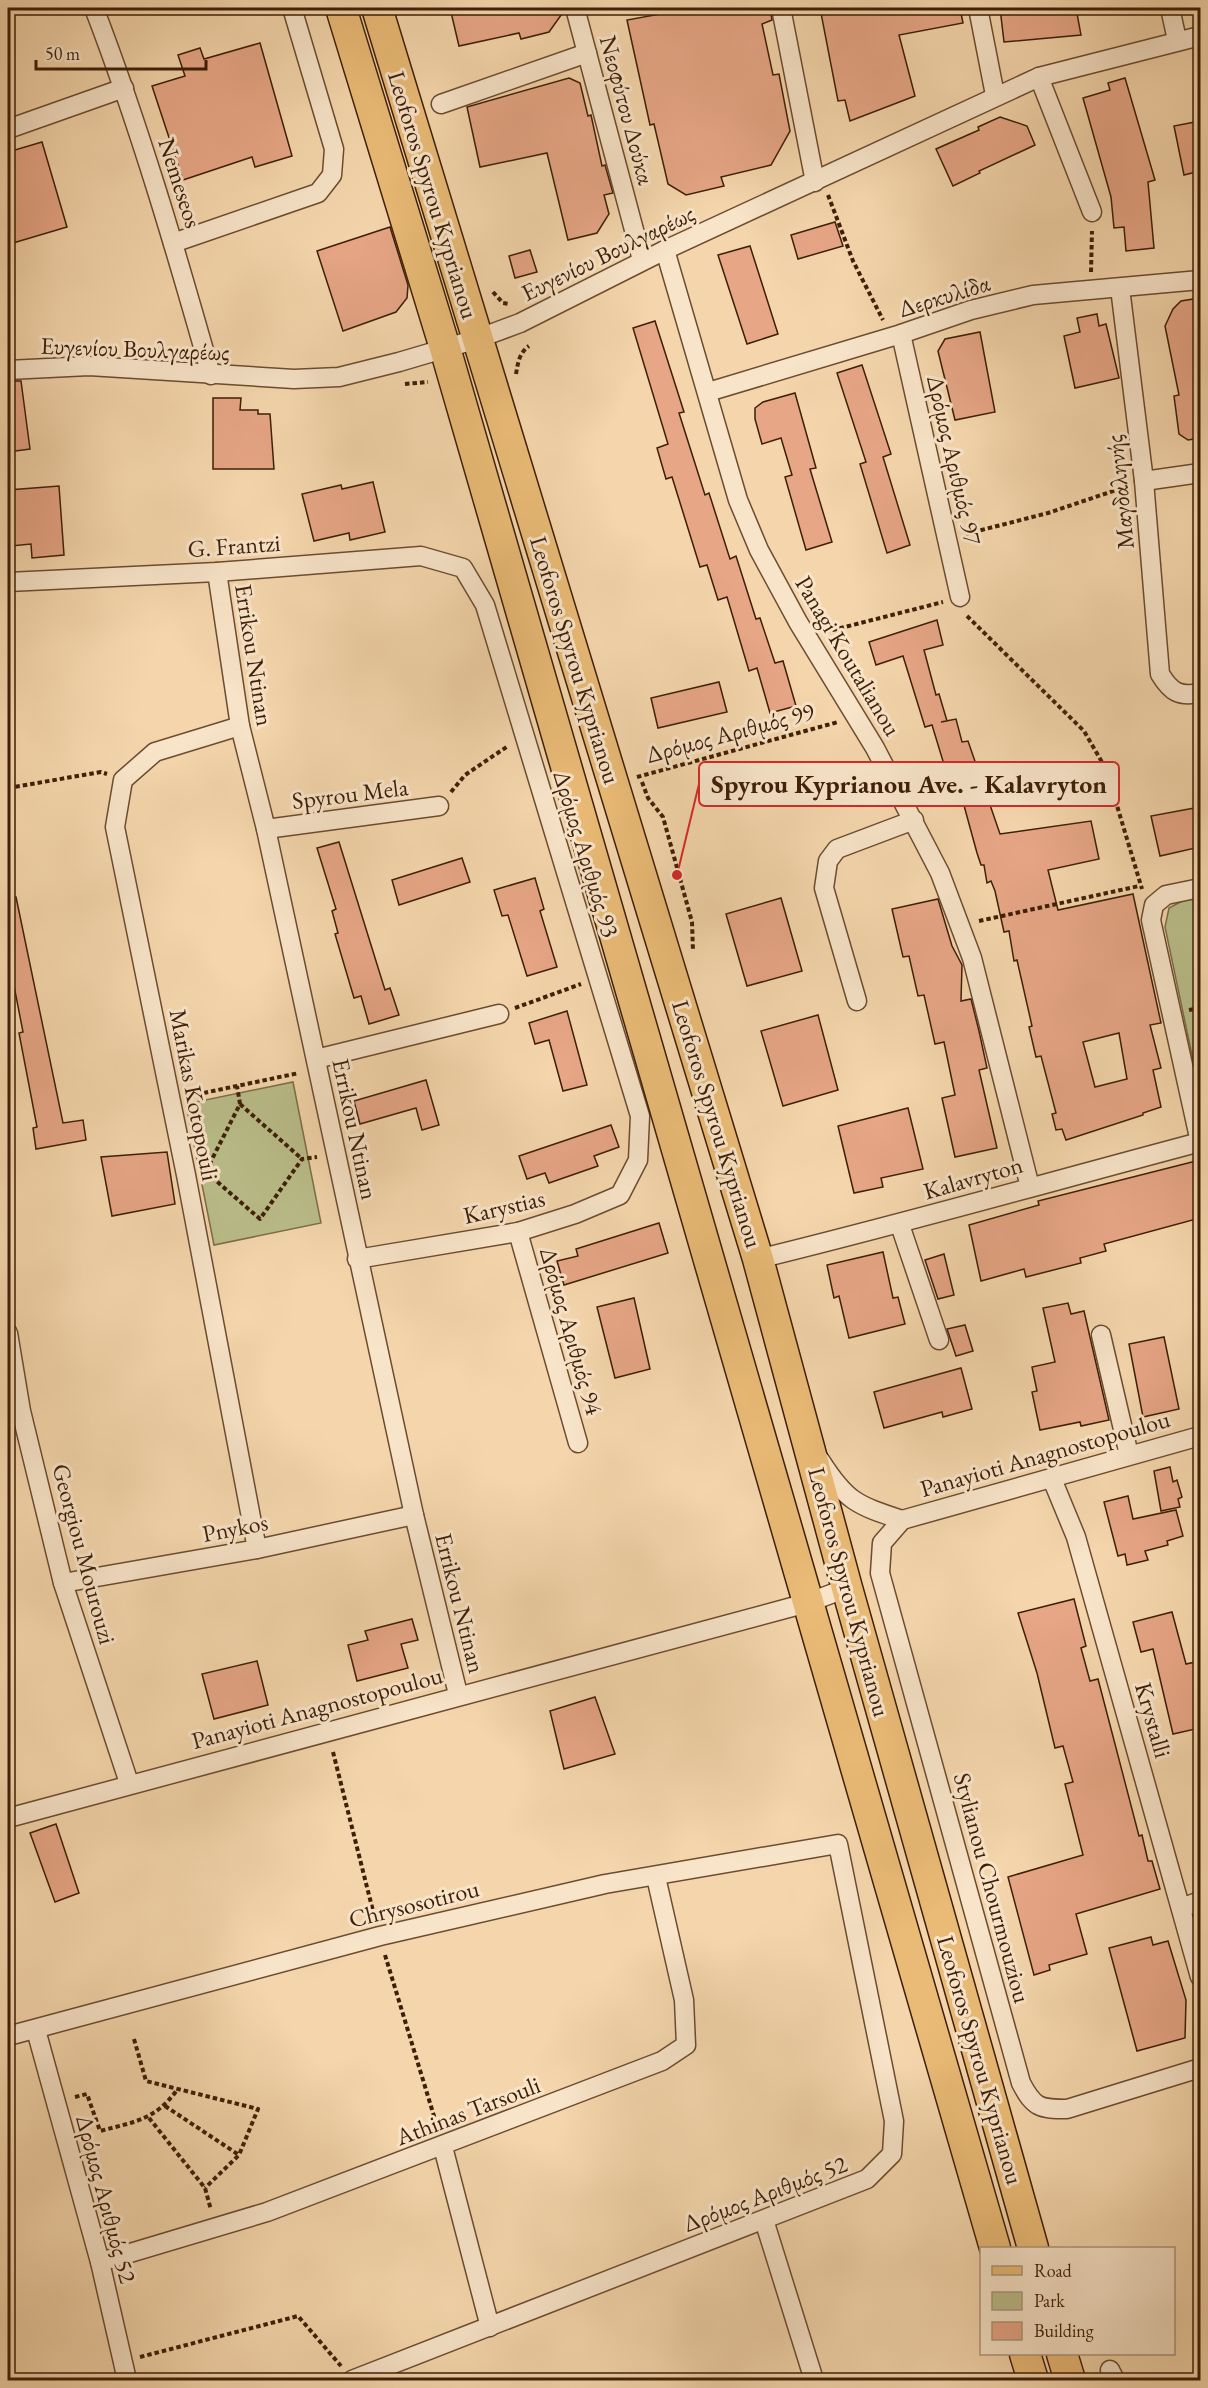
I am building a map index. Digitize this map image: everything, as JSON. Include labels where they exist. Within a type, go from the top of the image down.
[{"type":"main road","name":"Leoforos Spyrou Kyprianou","points":[[341,8],[445,348],[994,2247]]},
{"type":"main road","name":"Leoforos Spyrou Kyprianou","points":[[377,8],[758,1259],[847,1588],[1033,2247]]},
{"type":"main road","points":[[1025,2355],[1033,2380]]},
{"type":"main road","points":[[1062,2355],[1070,2380]]},
{"type":"street","name":"Nemeseos","points":[[94,8],[124,88],[173,243],[211,375]]},
{"type":"street","points":[[173,243],[318,193],[332,175],[334,149],[292,8]]},
{"type":"street","name":"Νεοφύτου Δούκα","points":[[575,8],[642,260]]},
{"type":"street","points":[[781,8],[818,180]]},
{"type":"street","points":[[978,8],[995,95]]},
{"type":"street","points":[[1170,8],[1177,40]]},
{"type":"street","name":"Ευγενίου Βουλγαρέως","points":[[8,370],[89,366],[294,379],[339,377],[445,348],[520,323],[642,260],[818,180],[995,95],[1039,77],[1200,36]]},
{"type":"street","points":[[441,104],[587,53]]},
{"type":"street","points":[[1039,77],[1092,212]]},
{"type":"street","points":[[8,129],[124,88]]},
{"type":"street","name":"Panagi Koutalianou","points":[[665,250],[738,500],[759,550],[914,820],[940,873],[972,958],[1030,1186]]},
{"type":"street","name":"Δερκυλίδα","points":[[708,392],[896,336],[971,310],[1033,295],[1200,280]]},
{"type":"street","name":"Μαγδαληνής","points":[[1120,288],[1144,481],[1160,674],[1169,690],[1184,696],[1200,693]]},
{"type":"street","name":"Δρόμος Αριθμός 97","points":[[896,336],[960,597]]},
{"type":"street","points":[[1144,481],[1200,473]]},
{"type":"street","name":"G. Frantzi","points":[[8,582],[217,572],[421,556],[463,568]]},
{"type":"street","name":"Δρόμος Αριθμός 93","points":[[463,568],[485,605],[640,1116],[638,1160]]},
{"type":"street","name":"Errikou Ntinan","points":[[217,572],[240,726],[266,829],[414,1515],[458,1694]]},
{"type":"street","points":[[123,780],[155,752],[240,726]]},
{"type":"street","name":"Marikas Kotopouli","points":[[123,780],[115,828],[171,1099],[257,1549]]},
{"type":"street","name":"Spyrou Mela","points":[[266,829],[439,806]]},
{"type":"street","points":[[857,1001],[824,888],[828,861],[837,849],[914,820]]},
{"type":"street","points":[[1200,888],[1166,895],[1154,905],[1151,920],[1200,1142]]},
{"type":"street","points":[[317,1064],[499,1014]]},
{"type":"street","name":"Kalavryton","points":[[758,1259],[900,1225],[1030,1186],[1200,1142]]},
{"type":"street","name":"Karystias","points":[[357,1259],[518,1232],[575,1214],[620,1194],[638,1160]]},
{"type":"street","points":[[900,1225],[939,1340]]},
{"type":"street","name":"Δρόμος Αριθμός 94","points":[[518,1232],[578,1443]]},
{"type":"street","name":"Georgiou Mourouzi","points":[[8,1333],[21,1411],[63,1583],[129,1784]]},
{"type":"street","points":[[1101,1335],[1129,1455]]},
{"type":"street","name":"Panayioti Anagnostopoulou","points":[[902,1520],[1200,1436]]},
{"type":"street","points":[[806,1437],[839,1490],[862,1507],[902,1520]]},
{"type":"street","name":"Krystalli","points":[[1052,1479],[1076,1537],[1200,1977]]},
{"type":"street","name":"Pnykos","points":[[63,1583],[257,1549],[414,1515]]},
{"type":"street","name":"Stylianou Chourmouziou","points":[[902,1520],[882,1543],[880,1573],[1021,2083],[1031,2101],[1045,2109],[1067,2109],[1200,2068]]},
{"type":"street","name":"Panayioti Anagnostopoulou","points":[[8,1818],[458,1694],[807,1603],[847,1588]]},
{"type":"street","name":"Chrysosotirou","points":[[8,2036],[380,1936],[605,1884],[838,1844]]},
{"type":"street","name":"Δρόμος Αριθμός 52","points":[[353,2380],[867,2179],[892,2154],[894,2121],[838,1844]]},
{"type":"street","name":"Athinas Tarsouli","points":[[100,2262],[267,2212],[443,2147],[662,2061],[686,2045],[684,2001],[656,1877]]},
{"type":"street","points":[[1181,1908],[1200,1901]]},
{"type":"street","name":"Δρόμος Αριθμός 52","points":[[36,2030],[100,2262],[127,2380]]},
{"type":"street","points":[[443,2147],[490,2327]]},
{"type":"street","points":[[764,2220],[814,2380]]},
{"type":"path","points":[[818,180],[853,261],[896,336]]},
{"type":"path","points":[[1091,290],[1092,212]]},
{"type":"path","points":[[491,287],[494,295],[503,303],[514,305]]},
{"type":"path","points":[[519,381],[518,361],[524,350],[530,346]]},
{"type":"path","points":[[947,539],[1048,513],[1144,481]]},
{"type":"path","points":[[807,636],[960,597],[966,615],[1084,731],[1106,769],[1122,818],[1139,886],[1154,905]]},
{"type":"path","name":"Δρόμος Αριθμός 99","points":[[613,783],[856,717]]},
{"type":"path","points":[[439,806],[465,775],[525,735]]},
{"type":"path","points":[[8,788],[101,772],[123,780]]},
{"type":"path","points":[[959,925],[1139,886]]},
{"type":"path","points":[[499,1014],[598,978]]},
{"type":"path","points":[[1186,999],[1188,1010],[1200,1008]]},
{"type":"path","points":[[171,1099],[237,1086],[317,1064]]},
{"type":"path","points":[[237,1086],[240,1104],[206,1172],[260,1219],[302,1159],[240,1104]]},
{"type":"path","points":[[134,2039],[147,2081],[258,2109],[239,2155],[206,2188]]},
{"type":"path","points":[[71,2098],[87,2094],[100,2131],[148,2118],[165,2106],[177,2090]]},
{"type":"path","points":[[165,2106],[239,2155]]},
{"type":"path","points":[[148,2118],[206,2188],[213,2216]]},
{"type":"path","points":[[123,2361],[298,2316],[353,2380]]},
{"type":"green space","points":[[1186,899],[1200,899],[1200,1093],[1165,927],[1169,908]]},
{"type":"green space","points":[[293,1082],[321,1223],[214,1245],[186,1104]]},
{"type":"building","points":[[450,8],[564,8],[564,11],[549,32],[521,39],[519,33],[459,46]]},
{"type":"building","points":[[693,8],[770,8],[772,20],[762,24],[773,75],[779,74],[790,131],[771,165],[721,177],[724,186],[686,195],[668,184],[654,124],[650,125],[627,20]]},
{"type":"building","points":[[820,8],[960,8],[963,23],[899,35],[915,96],[850,121],[845,100],[838,101]]},
{"type":"building","points":[[1000,8],[1076,8],[1081,35],[1004,42]]},
{"type":"building","points":[[260,43],[292,156],[255,167],[252,157],[183,180],[152,86],[185,76],[178,55],[200,48],[204,59]]},
{"type":"building","points":[[569,78],[580,83],[588,116],[591,115],[602,166],[605,165],[613,193],[604,195],[609,214],[597,233],[568,240],[547,153],[480,167],[467,107]]},
{"type":"building","points":[[1125,78],[1155,180],[1148,182],[1154,248],[1126,251],[1124,227],[1114,228],[1111,197],[1083,98],[1110,90],[1108,83]]},
{"type":"building","points":[[1000,117],[1027,126],[1035,145],[953,186],[936,149],[979,130],[978,127]]},
{"type":"building","points":[[1200,121],[1200,171],[1184,175],[1174,126]]},
{"type":"building","points":[[42,142],[67,227],[13,243],[8,223],[8,152]]},
{"type":"building","points":[[835,222],[843,246],[798,259],[791,235]]},
{"type":"building","points":[[390,227],[408,285],[407,298],[396,312],[343,331],[317,251]]},
{"type":"building","points":[[750,246],[778,334],[747,344],[718,255]]},
{"type":"building","points":[[530,250],[537,272],[515,278],[509,256]]},
{"type":"building","points":[[1200,298],[1200,438],[1188,440],[1179,434],[1174,396],[1179,395],[1165,326],[1173,309],[1181,301]]},
{"type":"building","points":[[1097,314],[1099,326],[1106,324],[1119,378],[1075,388],[1064,336],[1080,332],[1077,318]]},
{"type":"building","points":[[655,321],[684,412],[679,413],[705,495],[709,493],[730,559],[736,556],[756,619],[760,618],[775,663],[783,661],[796,706],[770,713],[757,668],[749,671],[727,597],[718,600],[707,565],[700,567],[672,477],[666,479],[657,448],[668,444],[633,328]]},
{"type":"building","points":[[980,332],[995,412],[955,420],[938,351],[945,339]]},
{"type":"building","points":[[862,365],[891,454],[883,457],[910,545],[887,553],[860,464],[866,462],[837,373]]},
{"type":"building","points":[[8,381],[21,381],[30,449],[8,452]]},
{"type":"building","points":[[795,393],[816,468],[810,469],[832,542],[806,550],[785,477],[792,475],[781,438],[762,444],[755,419],[755,408],[763,402]]},
{"type":"building","points":[[213,398],[241,398],[240,410],[258,410],[258,414],[270,414],[274,469],[213,469]]},
{"type":"building","points":[[373,482],[385,532],[350,540],[349,533],[314,541],[302,494],[341,485],[342,489]]},
{"type":"building","points":[[59,486],[64,555],[32,558],[31,544],[11,546],[8,490]]},
{"type":"building","points":[[937,620],[943,645],[924,650],[936,695],[939,694],[947,721],[956,719],[962,742],[968,741],[1000,834],[1091,821],[1099,859],[1048,870],[1058,910],[1133,894],[1161,1023],[1150,1025],[1161,1068],[1153,1070],[1161,1107],[1066,1140],[1062,1129],[1056,1130],[1052,1114],[1056,1113],[1041,1056],[1036,1057],[1029,1027],[1032,1026],[1017,960],[1014,961],[1009,931],[1004,932],[995,891],[991,881],[987,883],[984,865],[981,865],[977,853],[954,769],[946,771],[932,725],[925,727],[903,656],[876,665],[869,642]],"holes":[[[1119,1033],[1127,1079],[1095,1087],[1083,1042]]]},
{"type":"building","points":[[719,682],[727,712],[658,728],[651,698]]},
{"type":"building","points":[[1200,807],[1200,847],[1160,856],[1151,816]]},
{"type":"building","points":[[339,842],[385,990],[390,988],[399,1015],[369,1024],[361,996],[354,998],[335,934],[338,933],[332,911],[336,909],[317,848]]},
{"type":"building","points":[[462,858],[470,882],[399,905],[392,880]]},
{"type":"building","points":[[535,878],[544,909],[540,911],[557,967],[527,976],[508,915],[502,916],[494,890]]},
{"type":"building","points":[[16,897],[63,1123],[83,1120],[86,1140],[36,1149],[33,1128],[37,1127],[19,1033],[23,1032],[8,955],[8,898]]},
{"type":"building","points":[[781,898],[802,971],[747,986],[726,914]]},
{"type":"building","points":[[938,899],[952,946],[962,965],[961,1001],[971,999],[979,1031],[987,1068],[979,1070],[997,1148],[955,1157],[942,1098],[955,1095],[944,1042],[935,1044],[924,995],[918,996],[909,956],[903,957],[892,909]]},
{"type":"building","points":[[567,1011],[587,1085],[563,1091],[549,1040],[535,1044],[529,1023]]},
{"type":"building","points":[[818,1015],[838,1090],[783,1106],[761,1031]]},
{"type":"building","points":[[426,1080],[439,1125],[422,1130],[416,1108],[360,1124],[354,1101]]},
{"type":"building","points":[[908,1108],[923,1169],[881,1178],[883,1187],[854,1193],[838,1126]]},
{"type":"building","points":[[611,1125],[619,1147],[594,1156],[598,1166],[549,1183],[545,1173],[527,1179],[519,1156]]},
{"type":"building","points":[[167,1152],[175,1204],[112,1216],[101,1157]]},
{"type":"building","points":[[1200,1160],[1200,1218],[1104,1244],[1106,1251],[1080,1258],[1081,1263],[1026,1277],[1024,1269],[981,1281],[969,1225],[1039,1205],[1038,1201]]},
{"type":"building","points":[[659,1223],[668,1253],[564,1285],[557,1261],[578,1256],[576,1249]]},
{"type":"building","points":[[883,1252],[893,1298],[898,1297],[905,1324],[849,1338],[839,1296],[834,1298],[827,1265]]},
{"type":"building","points":[[944,1254],[954,1295],[938,1299],[925,1260]]},
{"type":"building","points":[[634,1298],[650,1369],[615,1378],[597,1307]]},
{"type":"building","points":[[1068,1303],[1071,1314],[1084,1311],[1109,1420],[1081,1426],[1080,1422],[1040,1430],[1032,1392],[1037,1391],[1032,1367],[1055,1362],[1043,1308]]},
{"type":"building","points":[[965,1325],[973,1351],[956,1356],[947,1329]]},
{"type":"building","points":[[1164,1337],[1179,1409],[1143,1417],[1129,1344]]},
{"type":"building","points":[[961,1368],[972,1409],[943,1417],[942,1412],[884,1428],[874,1392]]},
{"type":"building","points":[[1170,1467],[1173,1482],[1177,1480],[1182,1497],[1178,1499],[1180,1507],[1161,1511],[1154,1471]]},
{"type":"building","points":[[1128,1496],[1133,1519],[1176,1510],[1183,1536],[1167,1541],[1168,1545],[1145,1551],[1148,1560],[1127,1565],[1125,1554],[1118,1556],[1104,1502]]},
{"type":"building","points":[[1074,1599],[1086,1646],[1081,1648],[1090,1681],[1098,1679],[1139,1836],[1142,1835],[1148,1861],[1152,1861],[1160,1889],[1076,1914],[1087,1954],[1049,1965],[1050,1970],[1034,1975],[1008,1877],[1083,1855],[1065,1784],[1073,1782],[1063,1746],[1055,1748],[1037,1673],[1018,1613]]},
{"type":"building","points":[[1172,1612],[1186,1664],[1200,1661],[1200,1728],[1173,1734],[1153,1649],[1141,1652],[1133,1622]]},
{"type":"building","points":[[412,1619],[418,1640],[401,1644],[408,1668],[357,1681],[348,1645],[368,1640],[365,1631]]},
{"type":"building","points":[[257,1661],[268,1705],[214,1719],[202,1674]]},
{"type":"building","points":[[595,1697],[615,1754],[564,1769],[550,1711]]},
{"type":"building","points":[[56,1824],[79,1893],[55,1902],[30,1833]]},
{"type":"building","points":[[1151,1937],[1153,1945],[1168,1941],[1186,2000],[1185,2038],[1137,2051],[1109,1948]]},
{"type":"place","name":"Spyrou Kyprianou Ave. - Kalavryton","points":[[677,875]]}]
